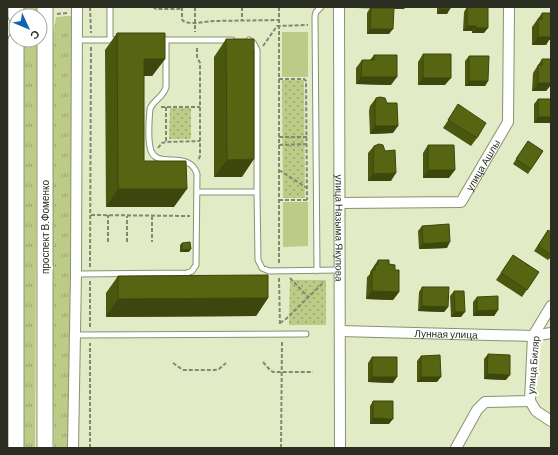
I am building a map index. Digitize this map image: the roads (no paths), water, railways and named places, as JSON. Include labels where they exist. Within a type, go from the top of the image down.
[{"type":"main road","name":"проспект В.Фоменко","points":[[45,448],[50,10]]},
{"type":"main road","points":[[16,48],[16,448]]},
{"type":"street","name":"улица Назыма Якупова","points":[[339,7],[340,448]]},
{"type":"street","name":"улица Ашлы","points":[[340,202],[461,202],[508,122],[509,7]]},
{"type":"street","points":[[73,448],[76,274],[77,40],[74,10]]},
{"type":"street","name":"улица Биляр","points":[[456,448],[477,410],[485,402],[530,401],[534,336],[551,306]]},
{"type":"street","name":"Лунная улица","points":[[340,331],[534,336],[551,333]]},
{"type":"street","points":[[530,401],[536,412],[551,421]]},
{"type":"lane","points":[[110,7],[110,40]]},
{"type":"lane","points":[[317,271],[315,25],[316,12],[321,7]]},
{"type":"lane","points":[[77,40],[126,40]]},
{"type":"lane","points":[[158,40],[247,40],[254,44],[257,50],[258,260],[266,270],[340,270]]},
{"type":"lane","points":[[76,274],[187,273],[195,268],[197,261],[197,174],[193,166],[184,160],[163,160],[153,154],[150,148],[150,107],[161,98],[165,91],[166,40]]},
{"type":"lane","points":[[197,192],[257,192]]},
{"type":"lane","points":[[75,335],[306,334]]}]
